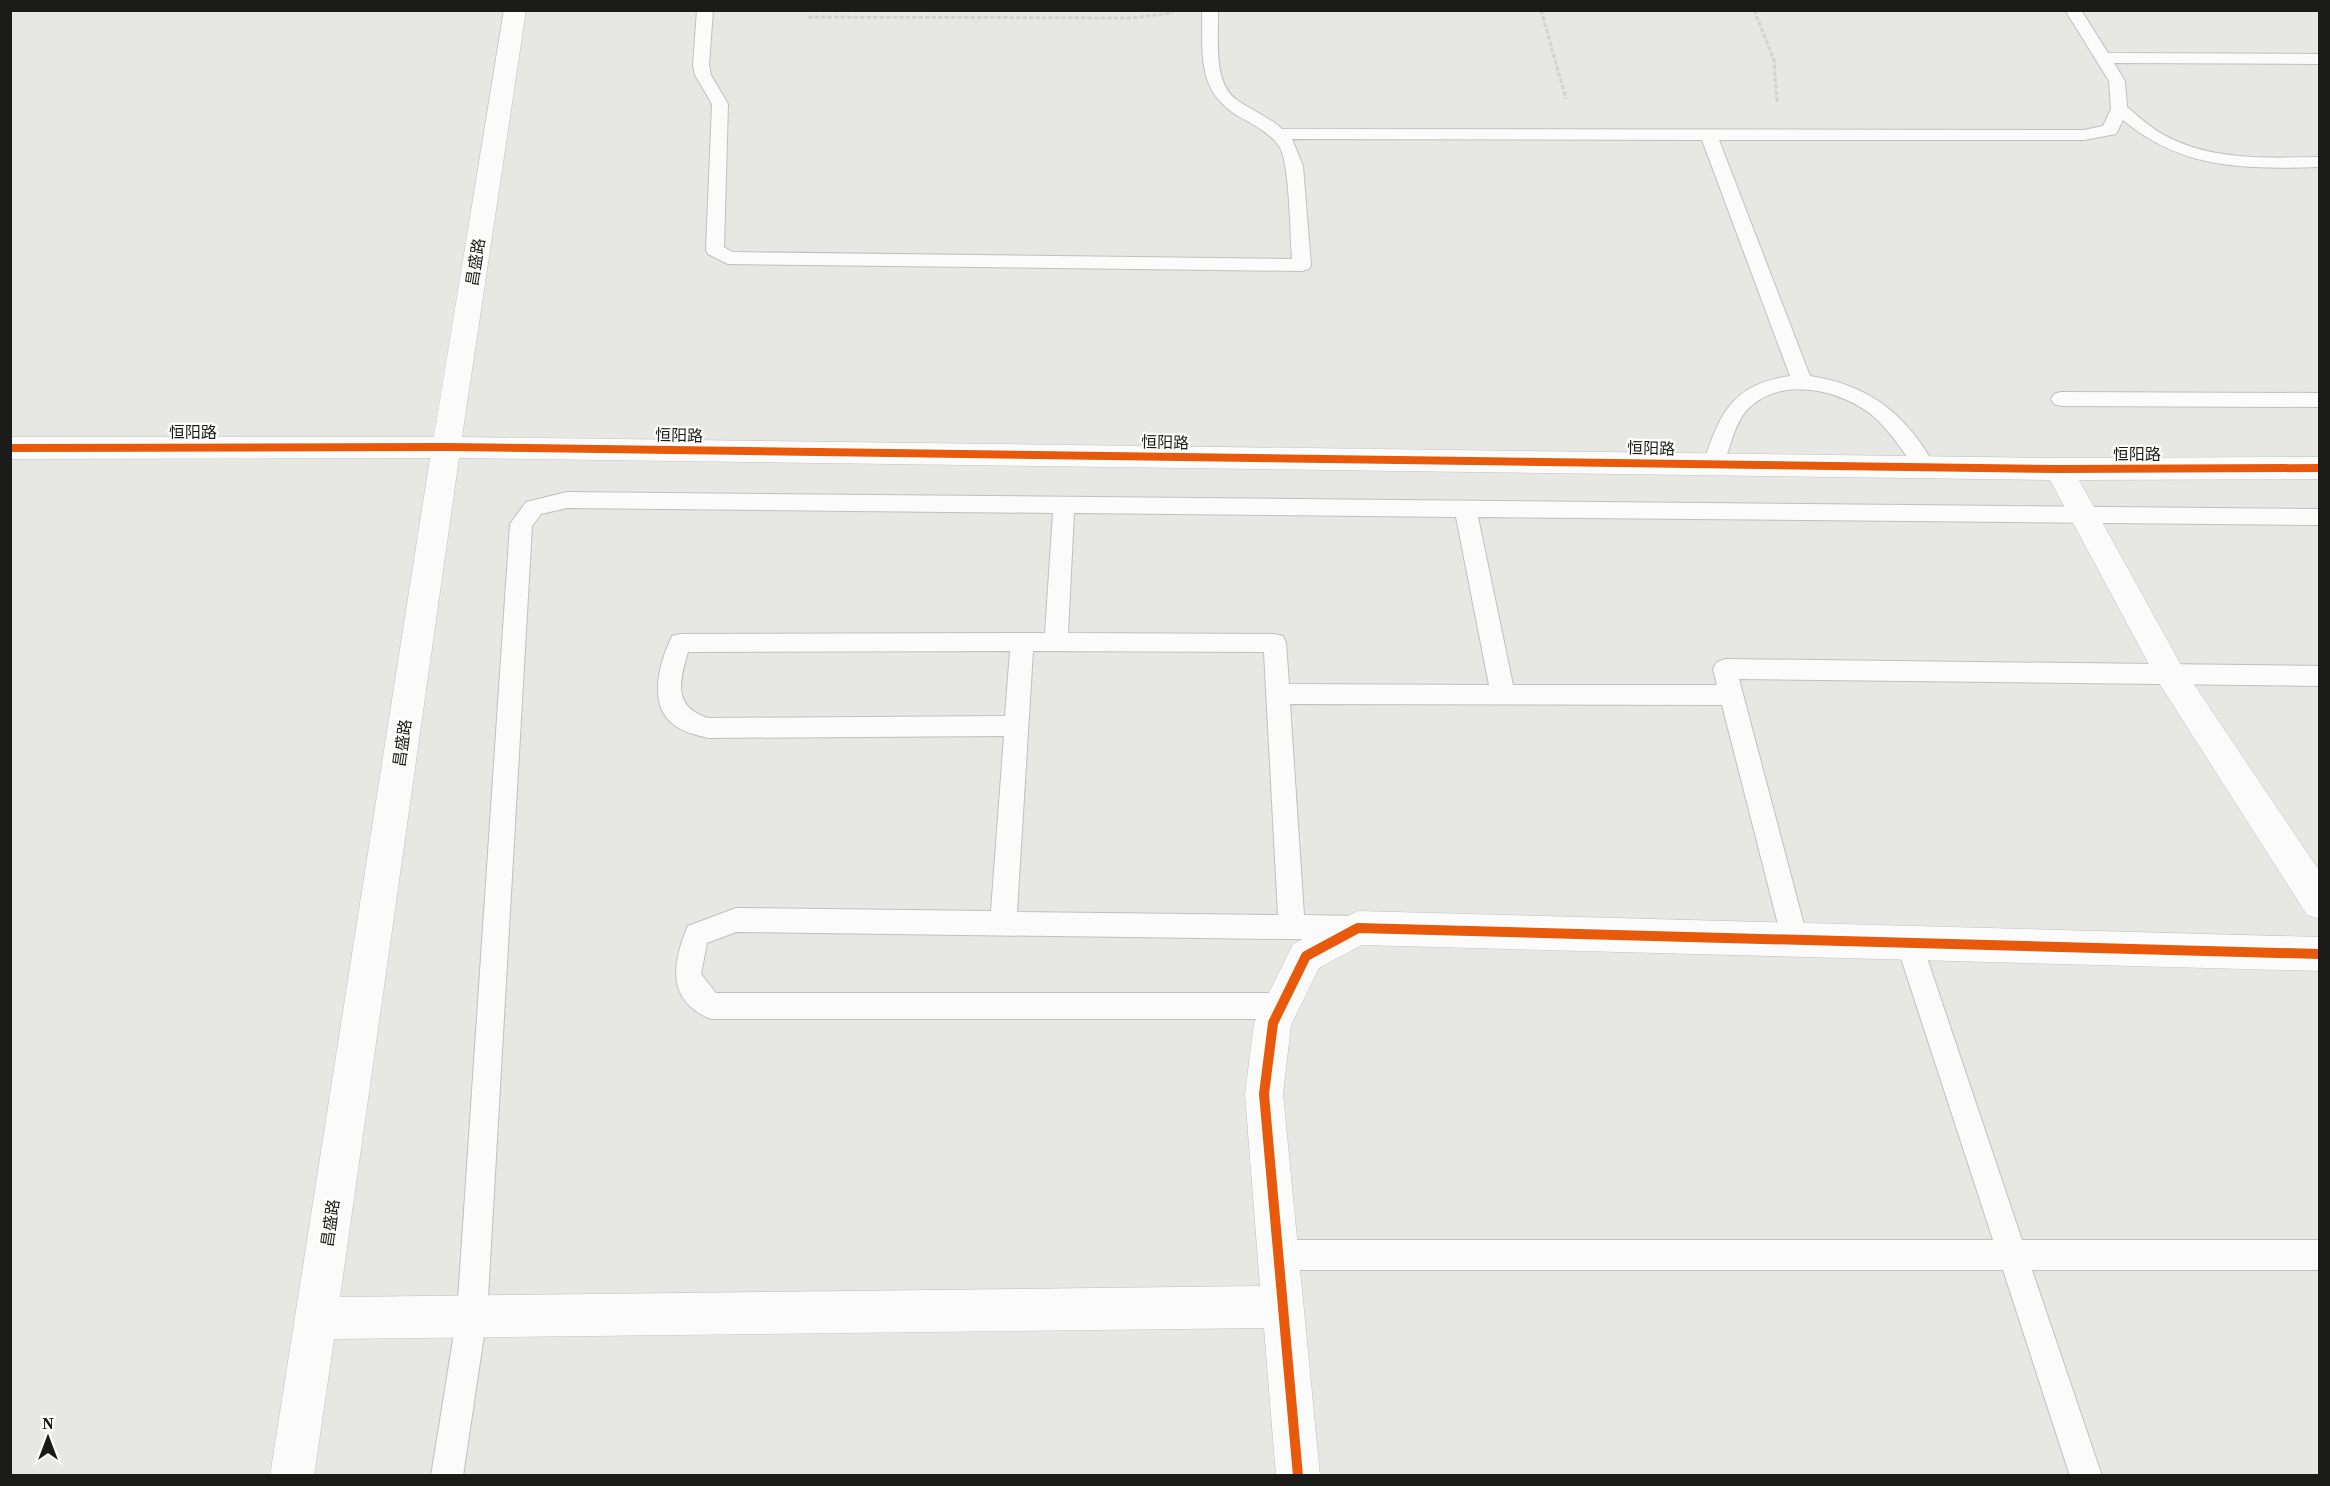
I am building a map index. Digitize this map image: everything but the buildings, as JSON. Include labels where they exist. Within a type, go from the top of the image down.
[{"type":"street","name":"昌盛路","points":[[292,1476],[446,447],[515,10]]},
{"type":"street","name":"恒阳路","points":[[10,448],[446,447],[1926,468],[2319,468]]},
{"type":"street","points":[[2059,469],[2170,674],[2319,903]]},
{"type":"street","points":[[1298,1476],[1264,1094],[1273,1023],[1306,956],[1358,928],[2319,954]]},
{"type":"street","points":[[316,1318],[1283,1306]]},
{"type":"lane","points":[[705,10],[701,65],[703,75],[720,104],[715,250],[728,258],[1302,266],[1294,166],[1288,145],[1228,102],[1216,84],[1211,65],[1210,10]]},
{"type":"lane","points":[[1277,135],[2084,135],[2110,130],[2119,109],[2117,81],[2073,10]]},
{"type":"lane","points":[[2103,58],[2319,59]]},
{"type":"lane","points":[[2119,109],[2158,138],[2193,154],[2243,163],[2319,162]]},
{"type":"lane","points":[[1709,135],[1802,382]]},
{"type":"lane","points":[[1713,464],[1729,419],[1746,399],[1772,387],[1802,382],[1840,388],[1873,405],[1899,432],[1926,468]]},
{"type":"lane","points":[[2061,399],[2319,400]]},
{"type":"lane","points":[[447,1476],[472,1315],[521,524],[534,508],[567,500],[2319,517]]},
{"type":"lane","points":[[1056,642],[1064,505]]},
{"type":"lane","points":[[1466,508],[1503,695]]},
{"type":"lane","points":[[1003,923],[1022,642]]},
{"type":"lane","points":[[1016,726],[708,728],[680,716],[670,701],[674,658],[680,643],[1275,643],[1292,927]]},
{"type":"lane","points":[[1795,940],[1725,669],[2319,676]]},
{"type":"lane","points":[[1277,694],[1731,695]]},
{"type":"lane","points":[[1282,1006],[711,1006],[693,992],[686,966],[697,935],[736,920],[1358,928]]},
{"type":"lane","points":[[1909,943],[2086,1476]]},
{"type":"lane","points":[[1278,1255],[2319,1255]]},
{"type":"path","points":[[1541,10],[1566,100]]},
{"type":"path","points":[[1754,10],[1774,60],[1777,75],[1776,110],[1770,135]]},
{"type":"path","points":[[808,17],[1130,18],[1175,13]]},
{"type":"cycle path","points":[[10,448],[446,447],[2059,469],[2320,468]]},
{"type":"cycle path","points":[[1298,1476],[1264,1094],[1273,1023],[1306,956],[1358,928],[2320,954]]}]
